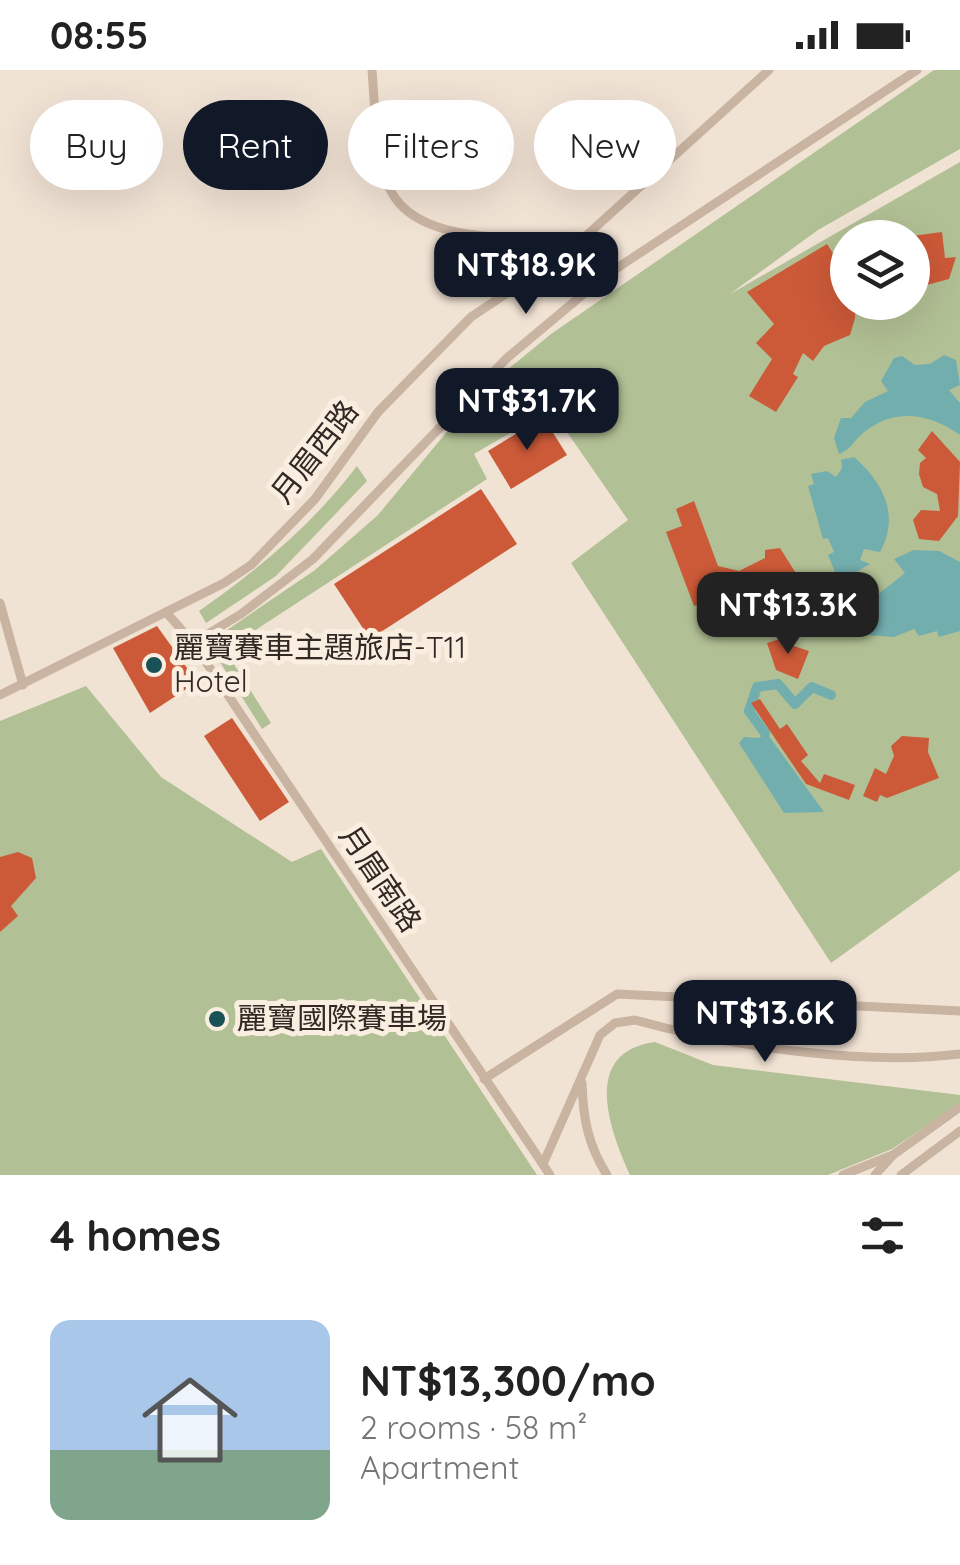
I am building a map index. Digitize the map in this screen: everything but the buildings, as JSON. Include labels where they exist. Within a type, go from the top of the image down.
[{"type":"street","points":[[372,70],[379,161],[394,202],[426,224],[494,237],[552,239],[567,253]]},
{"type":"street","points":[[193,643],[242,614],[313,559],[507,358],[605,276],[918,70]]},
{"type":"street","name":"月眉西路","points":[[0,695],[251,565],[316,499],[378,412],[471,317],[567,253],[764,72]]},
{"type":"street","points":[[0,603],[23,686]]},
{"type":"street","name":"月眉南路","points":[[166,612],[193,643],[550,1175]]},
{"type":"street","points":[[484,1079],[617,994],[960,1011]]},
{"type":"street","points":[[543,1164],[600,1035],[615,1023],[635,1020],[755,1045],[908,1057],[960,1054]]},
{"type":"street","points":[[582,1082],[584,1120],[593,1153],[607,1175]]},
{"type":"street","points":[[842,1175],[893,1154],[960,1107]]},
{"type":"street","points":[[900,1175],[960,1131]]},
{"type":"street","points":[[875,1175],[893,1154]]},
{"type":"green space","points":[[934,70],[960,70],[960,149],[830,220],[730,294],[830,237],[830,320],[930,320],[930,220],[859,220],[960,162],[960,870],[831,963],[571,563],[628,520],[551,409],[474,454],[487,479],[225,650],[271,723],[262,729],[208,643],[315,570],[378,515],[479,393],[551,334]]},
{"type":"green space","points":[[357,466],[367,481],[276,576],[206,623],[199,611],[284,545]]},
{"type":"green space","name":"麗寶國際賽車場","points":[[86,686],[161,777],[292,862],[321,849],[537,1175],[0,1175],[0,721]]},
{"type":"green space","points":[[655,1042],[713,1065],[960,1095],[960,1103],[892,1149],[828,1175],[630,1175],[609,1116],[609,1077],[617,1061],[632,1049]]},
{"type":"water","points":[[944,355],[956,360],[960,385],[949,390],[960,403],[960,435],[924,418],[899,416],[875,425],[839,454],[834,438],[841,418],[851,418],[865,402],[888,391],[881,381],[894,358],[902,356],[915,365],[930,364]]},
{"type":"water","points":[[854,457],[881,489],[889,526],[880,552],[864,549],[860,560],[870,564],[839,582],[828,555],[834,552],[828,538],[823,539],[808,486],[814,484],[811,474],[827,471],[836,477],[842,468],[841,460]]},
{"type":"water","points":[[914,550],[939,551],[960,562],[960,631],[939,637],[937,631],[919,636],[914,629],[894,637],[868,635],[865,618],[846,598],[867,586],[876,596],[905,573],[894,559]]},
{"type":"water","points":[[766,732],[824,812],[784,813],[739,743],[744,737],[759,738]]},
{"type":"waterway","points":[[765,733],[749,711],[757,687],[778,684],[795,704],[812,687],[831,695]]},
{"type":"place","name":"麗寶賽車主題旅店-T11 Hotel","points":[[154,665]]},
{"type":"place","name":"麗寶國際賽車場","points":[[217,1019]]}]
